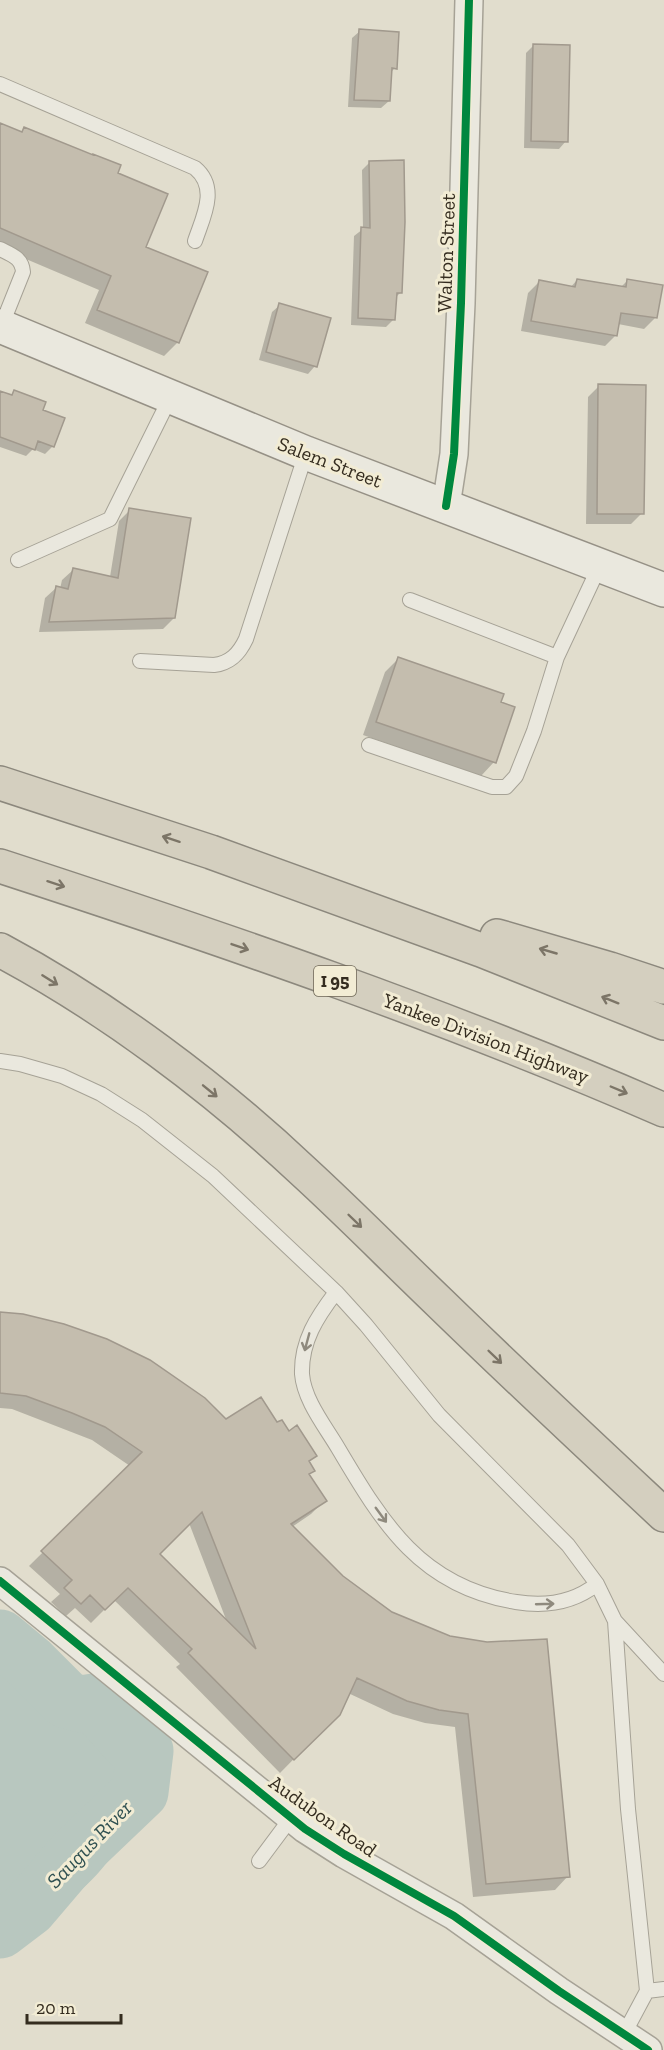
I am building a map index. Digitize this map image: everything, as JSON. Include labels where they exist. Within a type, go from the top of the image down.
[{"type":"highway","points":[[0,783],[211,852],[481,950],[664,1023]]},
{"type":"highway","points":[[211,852],[578,959],[664,987]]},
{"type":"highway","name":"Yankee Division Highway","points":[[0,866],[248,950],[415,1010],[526,1052],[664,1110]]},
{"type":"highway","points":[[0,950],[96,1009],[175,1063],[240,1116],[302,1170],[540,1401],[664,1515]]},
{"type":"main road","name":"Salem Street","points":[[1,326],[306,453],[664,590]]},
{"type":"street","name":"Walton Street","points":[[446,506],[454,454],[461,303],[469,0]]},
{"type":"street","name":"Audubon Road","points":[[0,1581],[291,1818],[344,1854],[454,1916],[648,2050]]},
{"type":"lane","points":[[0,84],[189,165],[200,172],[207,185],[208,198],[195,241]]},
{"type":"lane","points":[[0,249],[18,258],[23,272],[1,326]]},
{"type":"lane","points":[[18,560],[110,519],[170,398]]},
{"type":"lane","points":[[140,660],[214,665],[225,662],[240,651],[246,639],[306,453]]},
{"type":"lane","points":[[369,745],[492,787],[506,787],[516,776],[557,657],[600,565]]},
{"type":"lane","points":[[410,600],[557,657]]},
{"type":"lane","points":[[0,1061],[62,1076],[101,1094],[142,1120],[213,1176],[336,1292],[366,1325],[439,1416],[568,1545],[597,1584],[615,1621],[664,1674]]},
{"type":"lane","points":[[336,1292],[309,1332],[304,1349],[302,1377],[314,1408],[354,1475],[399,1539],[419,1560],[444,1578],[464,1588],[497,1599],[552,1604],[574,1599],[597,1584]]},
{"type":"lane","points":[[615,1621],[628,1809],[646,1991],[624,2034]]},
{"type":"lane","points":[[259,1861],[291,1818]]},
{"type":"lane","points":[[646,1991],[664,1989]]},
{"type":"water","points":[[0,1625],[12,1631],[31,1655],[75,1694],[84,1707],[146,1754],[149,1778],[144,1800],[123,1817],[120,1840],[97,1875],[62,1904],[37,1913],[23,1913],[0,1936]]},
{"type":"building","points":[[359,29],[399,32],[397,69],[392,68],[390,101],[354,100]]},
{"type":"building","points":[[533,44],[570,45],[568,142],[531,141]]},
{"type":"building","points":[[0,123],[22,132],[24,127],[121,165],[118,173],[168,194],[146,247],[208,272],[179,343],[97,310],[111,276],[0,228]]},
{"type":"building","points":[[404,160],[405,222],[402,293],[397,293],[395,320],[358,318],[361,227],[370,228],[369,161]]},
{"type":"building","points":[[577,279],[626,287],[627,279],[663,285],[657,318],[621,313],[617,336],[531,321],[539,280],[575,287]]},
{"type":"building","points":[[279,303],[331,318],[317,367],[266,352]]},
{"type":"building","points":[[598,384],[646,385],[644,514],[597,514]]},
{"type":"building","points":[[14,390],[46,402],[43,410],[65,418],[54,447],[38,441],[35,450],[0,437],[0,391],[12,395]]},
{"type":"building","points":[[129,508],[191,518],[175,618],[49,622],[56,586],[68,589],[73,568],[118,578]]},
{"type":"building","points":[[398,657],[504,694],[501,702],[515,707],[496,763],[376,722]]},
{"type":"building","points":[[0,1312],[23,1314],[64,1324],[107,1339],[150,1360],[205,1398],[226,1419],[261,1397],[277,1422],[282,1420],[289,1431],[297,1425],[317,1456],[309,1461],[315,1471],[309,1474],[327,1501],[291,1524],[343,1576],[392,1612],[450,1636],[487,1642],[547,1639],[570,1877],[486,1884],[468,1714],[439,1710],[407,1701],[357,1678],[340,1715],[294,1760],[188,1653],[192,1649],[128,1588],[105,1610],[90,1595],[81,1604],[64,1588],[72,1580],[41,1551],[142,1452],[105,1427],[72,1413],[26,1396],[0,1393]],"holes":[[[202,1512],[256,1649],[160,1554]]]},
{"type":"waterway","name":"Saugus River","points":[[0,1638],[30,1663],[67,1700],[81,1704],[93,1702],[132,1745],[145,1751],[140,1792],[75,1854],[29,1908],[0,1930]]},
{"type":"cycle path","points":[[446,506],[454,454],[461,303],[469,0]]},
{"type":"cycle path","points":[[0,1581],[305,1829],[344,1854],[454,1916],[559,1991],[648,2050]]}]
